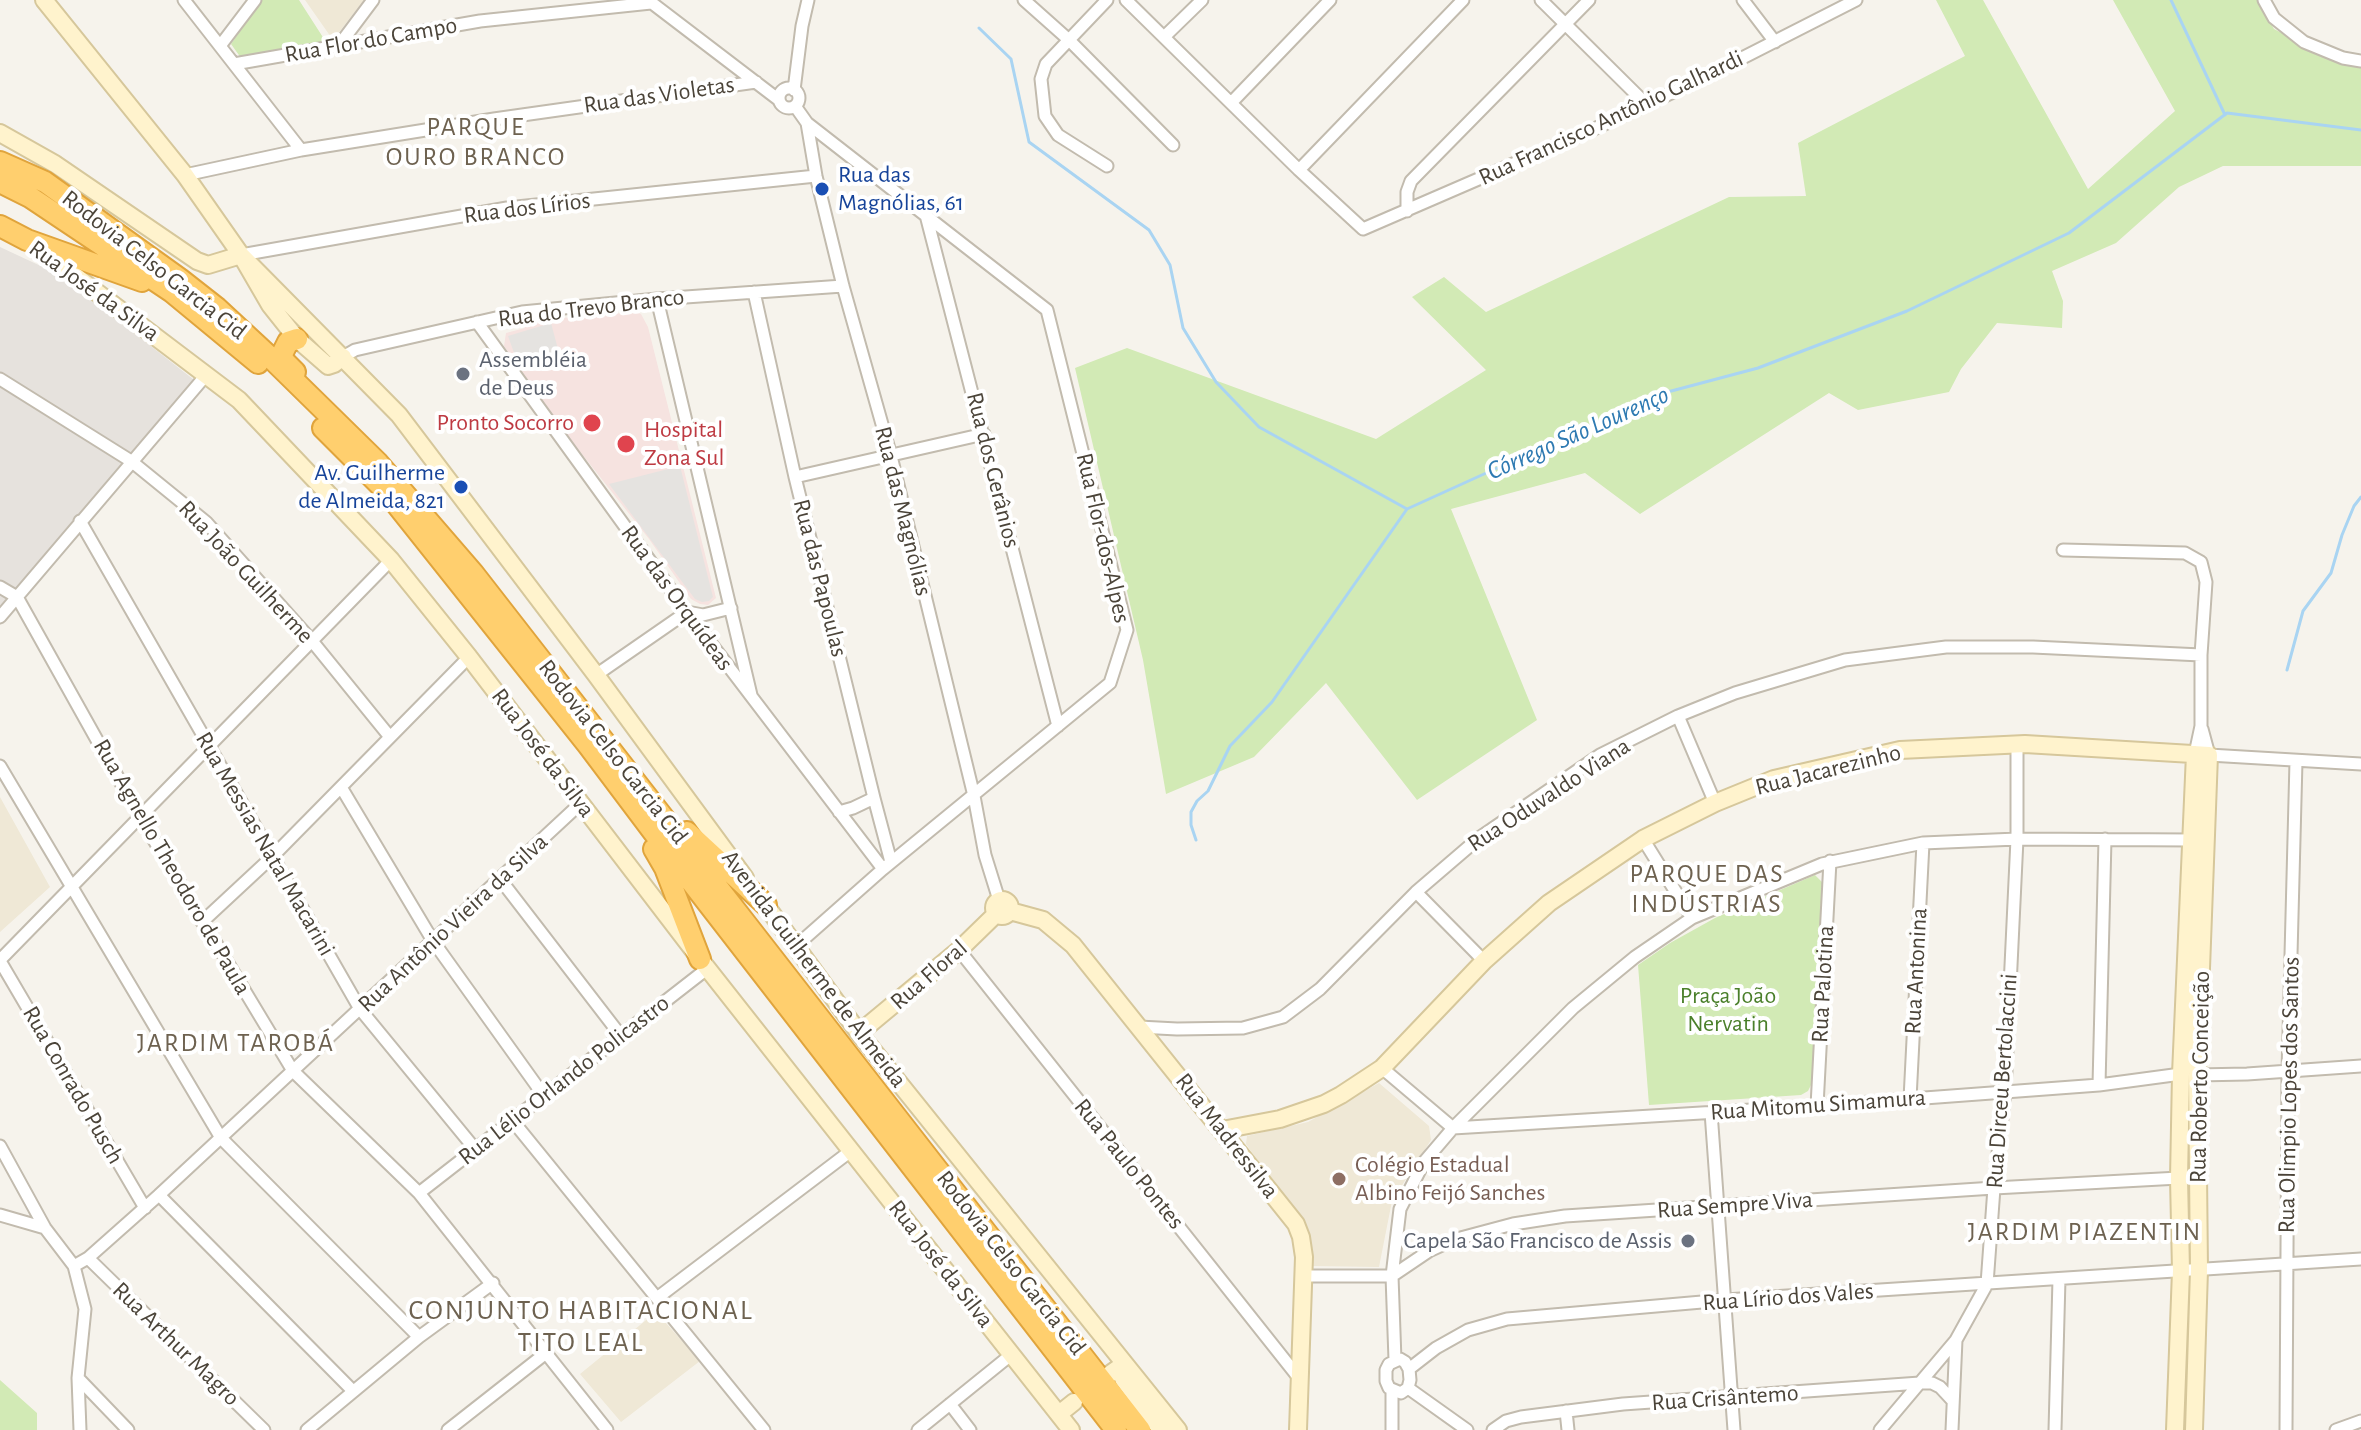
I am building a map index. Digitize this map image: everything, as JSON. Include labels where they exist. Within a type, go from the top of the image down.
[{"type":"highway","points":[[0,152],[45,182]]},
{"type":"highway","name":"Rodovia Celso Garcia Cid","points":[[0,162],[45,182],[217,308],[378,463],[473,573],[1140,1430]]},
{"type":"highway","name":"Rodovia Celso Garcia Cid","points":[[0,182],[30,197],[172,292],[266,370],[386,491],[588,745],[1116,1430]]},
{"type":"highway","name":"Rua José da Silva","points":[[0,226],[27,240]]},
{"type":"highway","points":[[27,240],[172,292]]},
{"type":"highway","points":[[297,339],[284,347],[284,361],[348,423],[378,463]]},
{"type":"highway","points":[[588,745],[665,868],[704,963]]},
{"type":"highway","points":[[614,753],[631,768],[679,825],[766,905]]},
{"type":"street","name":"Avenida Guilherme de Almeida","points":[[44,0],[185,175],[241,255],[270,305],[297,339],[328,366],[343,357]]},
{"type":"street","points":[[184,0],[301,150]]},
{"type":"street","points":[[220,46],[255,0]]},
{"type":"street","points":[[340,44],[373,0]]},
{"type":"street","points":[[649,1],[786,108],[795,106],[798,98],[794,90],[808,0]]},
{"type":"street","points":[[1024,0],[1069,40],[1173,145]]},
{"type":"street","points":[[1107,0],[1046,64],[1041,79],[1045,116],[1058,135],[1107,166]]},
{"type":"street","points":[[1126,0],[1299,170],[1463,0]]},
{"type":"street","points":[[1164,37],[1202,0]]},
{"type":"street","points":[[1231,103],[1330,0]]},
{"type":"street","points":[[1541,0],[1646,104]]},
{"type":"street","points":[[1407,211],[1407,192],[1411,181],[1589,0]]},
{"type":"street","points":[[1743,0],[1775,42]]},
{"type":"street","name":"Rua Francisco Antônio Galhardi","points":[[1299,170],[1363,229],[1646,104],[1856,0]]},
{"type":"street","points":[[2264,0],[2274,18],[2304,42],[2343,58],[2361,61]]},
{"type":"street","name":"Rua Flor do Campo","points":[[234,64],[480,21],[649,1]]},
{"type":"street","name":"Rua das Violetas","points":[[185,175],[301,150],[756,82]]},
{"type":"street","points":[[779,100],[782,91],[788,88],[794,90]]},
{"type":"street","name":"Rua Flor-dos-Alpes","points":[[795,106],[807,123],[1047,310],[1127,630],[1110,683],[887,865],[796,946]]},
{"type":"street","name":"Rua das Magnólias","points":[[807,123],[816,176],[843,286],[891,456],[974,796],[985,855],[1002,908]]},
{"type":"street","points":[[0,133],[55,164],[197,261],[208,265],[241,255]]},
{"type":"street","name":"Rua dos Lírios","points":[[241,255],[507,208],[816,176]]},
{"type":"street","name":"Rua dos Gerânios","points":[[926,215],[1058,726]]},
{"type":"street","name":"Rua José da Silva","points":[[27,240],[239,400],[391,560],[1071,1430]]},
{"type":"street","name":"Avenida Guilherme de Almeida","points":[[241,255],[399,415],[596,675],[859,1033],[1116,1365],[1178,1430]]},
{"type":"street","name":"Rua do Trevo Branco","points":[[343,357],[355,350],[522,312],[843,286]]},
{"type":"street","name":"Rua das Papoulas","points":[[754,292],[795,477],[874,798],[887,865]]},
{"type":"street","points":[[657,299],[752,699]]},
{"type":"street","name":"Rua das Orquídeas","points":[[477,322],[752,699],[839,812],[887,865]]},
{"type":"street","points":[[0,617],[207,374]]},
{"type":"street","name":"Rua João Guilherme","points":[[0,379],[131,461],[206,522],[312,641],[390,737]]},
{"type":"street","points":[[795,477],[984,434]]},
{"type":"street","name":"Rua Messias Natal Macarini","points":[[80,521],[360,1009],[475,1149]]},
{"type":"street","name":"Rua Roberto Conceição","points":[[2063,550],[2185,553],[2201,562],[2206,582],[2201,655],[2202,755],[2189,1074],[2179,1178],[2181,1271],[2175,1430]]},
{"type":"street","points":[[0,960],[391,560]]},
{"type":"street","points":[[0,587],[17,597]]},
{"type":"street","name":"Rua Agnello Theodoro de Paula","points":[[17,597],[140,817],[293,1071],[419,1193],[493,1283],[604,1429]]},
{"type":"street","points":[[596,675],[687,612],[703,615],[731,608]]},
{"type":"street","name":"Rua Oduvaldo Viana","points":[[1139,1027],[1243,1028],[1283,1017],[1320,989],[1416,892],[1479,838],[1600,755],[1678,716],[1735,693],[1845,660],[1946,647],[2033,647],[2201,655]]},
{"type":"street","points":[[202,922],[273,856],[469,657]]},
{"type":"street","points":[[1678,716],[1715,803]]},
{"type":"street","name":"Rua Jacarezinho","points":[[1222,1130],[1280,1119],[1324,1104],[1382,1068],[1484,961],[1549,903],[1643,839],[1715,803],[1774,779],[1900,750],[2017,744],[2202,755]]},
{"type":"street","name":"Rua Dirceu Bertolaccini","points":[[1880,1430],[1956,1340],[1987,1284],[2005,1092],[2017,839],[2017,744]]},
{"type":"street","points":[[2202,755],[2361,764]]},
{"type":"street","name":"Rua Roberto Conceição","points":[[2194,1430],[2199,1270],[2189,1074],[2192,840],[2202,755]]},
{"type":"street","name":"Rua Olimpio Lopes dos Santos","points":[[2286,1430],[2288,1071],[2296,761]]},
{"type":"street","points":[[0,766],[221,1138],[419,1337]]},
{"type":"street","points":[[341,787],[433,941],[544,1096]]},
{"type":"street","points":[[839,812],[874,798]]},
{"type":"street","name":"Rua Antônio Vieira da Silva","points":[[74,1266],[88,1258],[145,1208],[581,803]]},
{"type":"street","points":[[1643,839],[1692,918]]},
{"type":"street","points":[[1395,1360],[1392,1276],[1400,1209],[1424,1162],[1532,1047],[1584,998],[1635,957],[1692,918],[1830,861],[1923,843],[2017,839],[2192,840]]},
{"type":"street","points":[[2099,1085],[2105,839]]},
{"type":"street","name":"Rua Antonina","points":[[1910,1099],[1923,843]]},
{"type":"street","name":"Rua Palotina","points":[[1817,1106],[1830,861]]},
{"type":"street","points":[[500,879],[621,1036]]},
{"type":"street","points":[[1416,892],[1484,961]]},
{"type":"street","name":"Rua Floral","points":[[859,1033],[959,950],[1002,908]]},
{"type":"street","name":"Rua Madressilva","points":[[1002,908],[1043,920],[1073,945],[1296,1224],[1303,1247],[1298,1430]]},
{"type":"street","name":"Rua Paulo Pontes","points":[[959,950],[1299,1378]]},
{"type":"street","name":"Rua Conrado Pusch","points":[[0,960],[145,1208]]},
{"type":"street","name":"Rua Lélio Orlando Policastro","points":[[419,1193],[621,1036],[704,963]]},
{"type":"street","name":"Rua Mitomu Simamura","points":[[1453,1128],[1817,1106],[2099,1085],[2189,1074],[2361,1066]]},
{"type":"street","points":[[1382,1068],[1453,1128]]},
{"type":"street","points":[[1711,1112],[1734,1430]]},
{"type":"street","points":[[512,1120],[764,1430]]},
{"type":"street","points":[[0,1146],[45,1228],[74,1266],[85,1309],[78,1378],[80,1430]]},
{"type":"street","points":[[657,1298],[852,1150]]},
{"type":"street","name":"Rua Sempre Viva","points":[[1392,1276],[1442,1245],[1501,1227],[1565,1216],[2179,1178]]},
{"type":"street","points":[[159,1195],[353,1391]]},
{"type":"street","points":[[0,1215],[45,1228]]},
{"type":"street","name":"Rua Arthur Magro","points":[[88,1258],[264,1430]]},
{"type":"street","name":"Rua Lírio dos Vales","points":[[1409,1369],[1436,1348],[1468,1330],[1507,1319],[1725,1300],[2361,1259]]},
{"type":"street","points":[[1303,1276],[1392,1276]]},
{"type":"street","points":[[2055,1430],[2059,1279]]},
{"type":"street","points":[[307,1430],[419,1337],[493,1283]]},
{"type":"street","points":[[1952,1430],[1956,1340]]},
{"type":"street","points":[[448,1430],[546,1353]]},
{"type":"street","points":[[918,1430],[1012,1354]]},
{"type":"street","points":[[1392,1430],[1392,1390],[1386,1381],[1386,1370],[1395,1360],[1405,1362],[1409,1369],[1408,1388]]},
{"type":"street","name":"Rodovia Celso Garcia Cid","points":[[1116,1365],[1161,1430]]},
{"type":"street","points":[[78,1378],[128,1430]]},
{"type":"street","points":[[1920,1383],[1940,1387],[1953,1401]]},
{"type":"street","name":"Rua Crisântemo","points":[[1493,1430],[1512,1419],[1623,1404],[1920,1383]]},
{"type":"street","points":[[1392,1390],[1401,1393],[1408,1388]]},
{"type":"street","points":[[1408,1388],[1467,1430]]},
{"type":"street","points":[[1059,1414],[1074,1402]]},
{"type":"street","points":[[950,1404],[970,1430]]},
{"type":"street","points":[[1566,1411],[1568,1430]]},
{"type":"street","points":[[2336,1430],[2361,1421]]},
{"type":"shaded area","points":[[305,0],[364,0],[333,40]]},
{"type":"shaded area","points":[[0,247],[60,275],[198,383],[0,607]]},
{"type":"shaded area","name":"Hospital Zona Sul","points":[[641,314],[648,327],[716,598],[708,605],[691,599],[649,539],[559,425],[504,346],[506,333],[525,328],[524,321]]},
{"type":"shaded area","points":[[551,323],[559,353],[518,364],[508,336]]},
{"type":"shaded area","points":[[680,466],[713,597],[709,601],[695,599],[609,484]]},
{"type":"shaded area","points":[[0,797],[50,887],[0,932]]},
{"type":"shaded area","name":"Colégio Estadual Albino Feijó Sanches","points":[[1379,1083],[1429,1126],[1431,1140],[1392,1201],[1379,1267],[1313,1266],[1306,1231],[1246,1144],[1247,1136],[1308,1122]]},
{"type":"shaded area","points":[[656,1312],[700,1361],[621,1422],[580,1374]]},
{"type":"green space","points":[[262,0],[299,0],[326,42],[241,58],[231,44]]},
{"type":"green space","points":[[1936,0],[1983,0],[2088,189],[2175,111],[2113,0],[2257,0],[2274,29],[2323,54],[2361,66],[2361,166],[2223,166],[2179,187],[2116,243],[2052,271],[2063,301],[2062,328],[1997,323],[1961,369],[1949,392],[1858,410],[1829,393],[1640,514],[1585,473],[1451,509],[1537,720],[1417,800],[1326,683],[1254,757],[1166,794],[1143,660],[1075,368],[1127,348],[1376,439],[1486,370],[1412,297],[1444,277],[1486,312],[1729,197],[1806,196],[1798,143],[1965,56]]},
{"type":"green space","name":"Praça João Nervatin","points":[[1815,875],[1822,882],[1812,1083],[1808,1091],[1801,1095],[1649,1105],[1638,965],[1715,918]]},
{"type":"green space","points":[[0,1380],[37,1413],[37,1430],[0,1430]]},
{"type":"waterway","points":[[2171,0],[2225,115]]},
{"type":"waterway","name":"Córrego São Lourenço","points":[[979,28],[1011,59],[1029,142],[1149,230],[1170,265],[1183,328],[1216,382],[1259,427],[1407,509],[1660,394],[1758,368],[1907,311],[2069,233],[2227,113],[2361,130]]},
{"type":"waterway","points":[[2287,670],[2303,611],[2331,573],[2342,535],[2361,497]]},
{"type":"waterway","points":[[1196,840],[1191,812],[1208,791],[1230,746],[1272,702],[1407,509]]},
{"type":"place","name":"Rua das Magnólias, 61","points":[[822,189]]},
{"type":"place","name":"Assembléia de Deus","points":[[463,374]]},
{"type":"place","name":"Pronto Socorro","points":[[592,423]]},
{"type":"place","name":"Hospital Zona Sul","points":[[626,444]]},
{"type":"place","name":"Av. Guilherme de Almeida, 821","points":[[461,487]]},
{"type":"place","name":"Colégio Estadual Albino Feijó Sanches","points":[[1339,1179]]},
{"type":"place","name":"Capela São Francisco de Assis","points":[[1688,1241]]},
{"type":"district","name":"PARQUE OURO BRANCO","points":[[476,142]]},
{"type":"district","name":"PARQUE DAS INDÚSTRIAS","points":[[1707,889]]},
{"type":"district","name":"JARDIM TAROBÁ","points":[[236,1043]]},
{"type":"district","name":"JARDIM PIAZENTIN","points":[[2085,1232]]},
{"type":"district","name":"CONJUNTO HABITACIONAL TITO LEAL","points":[[581,1327]]}]
